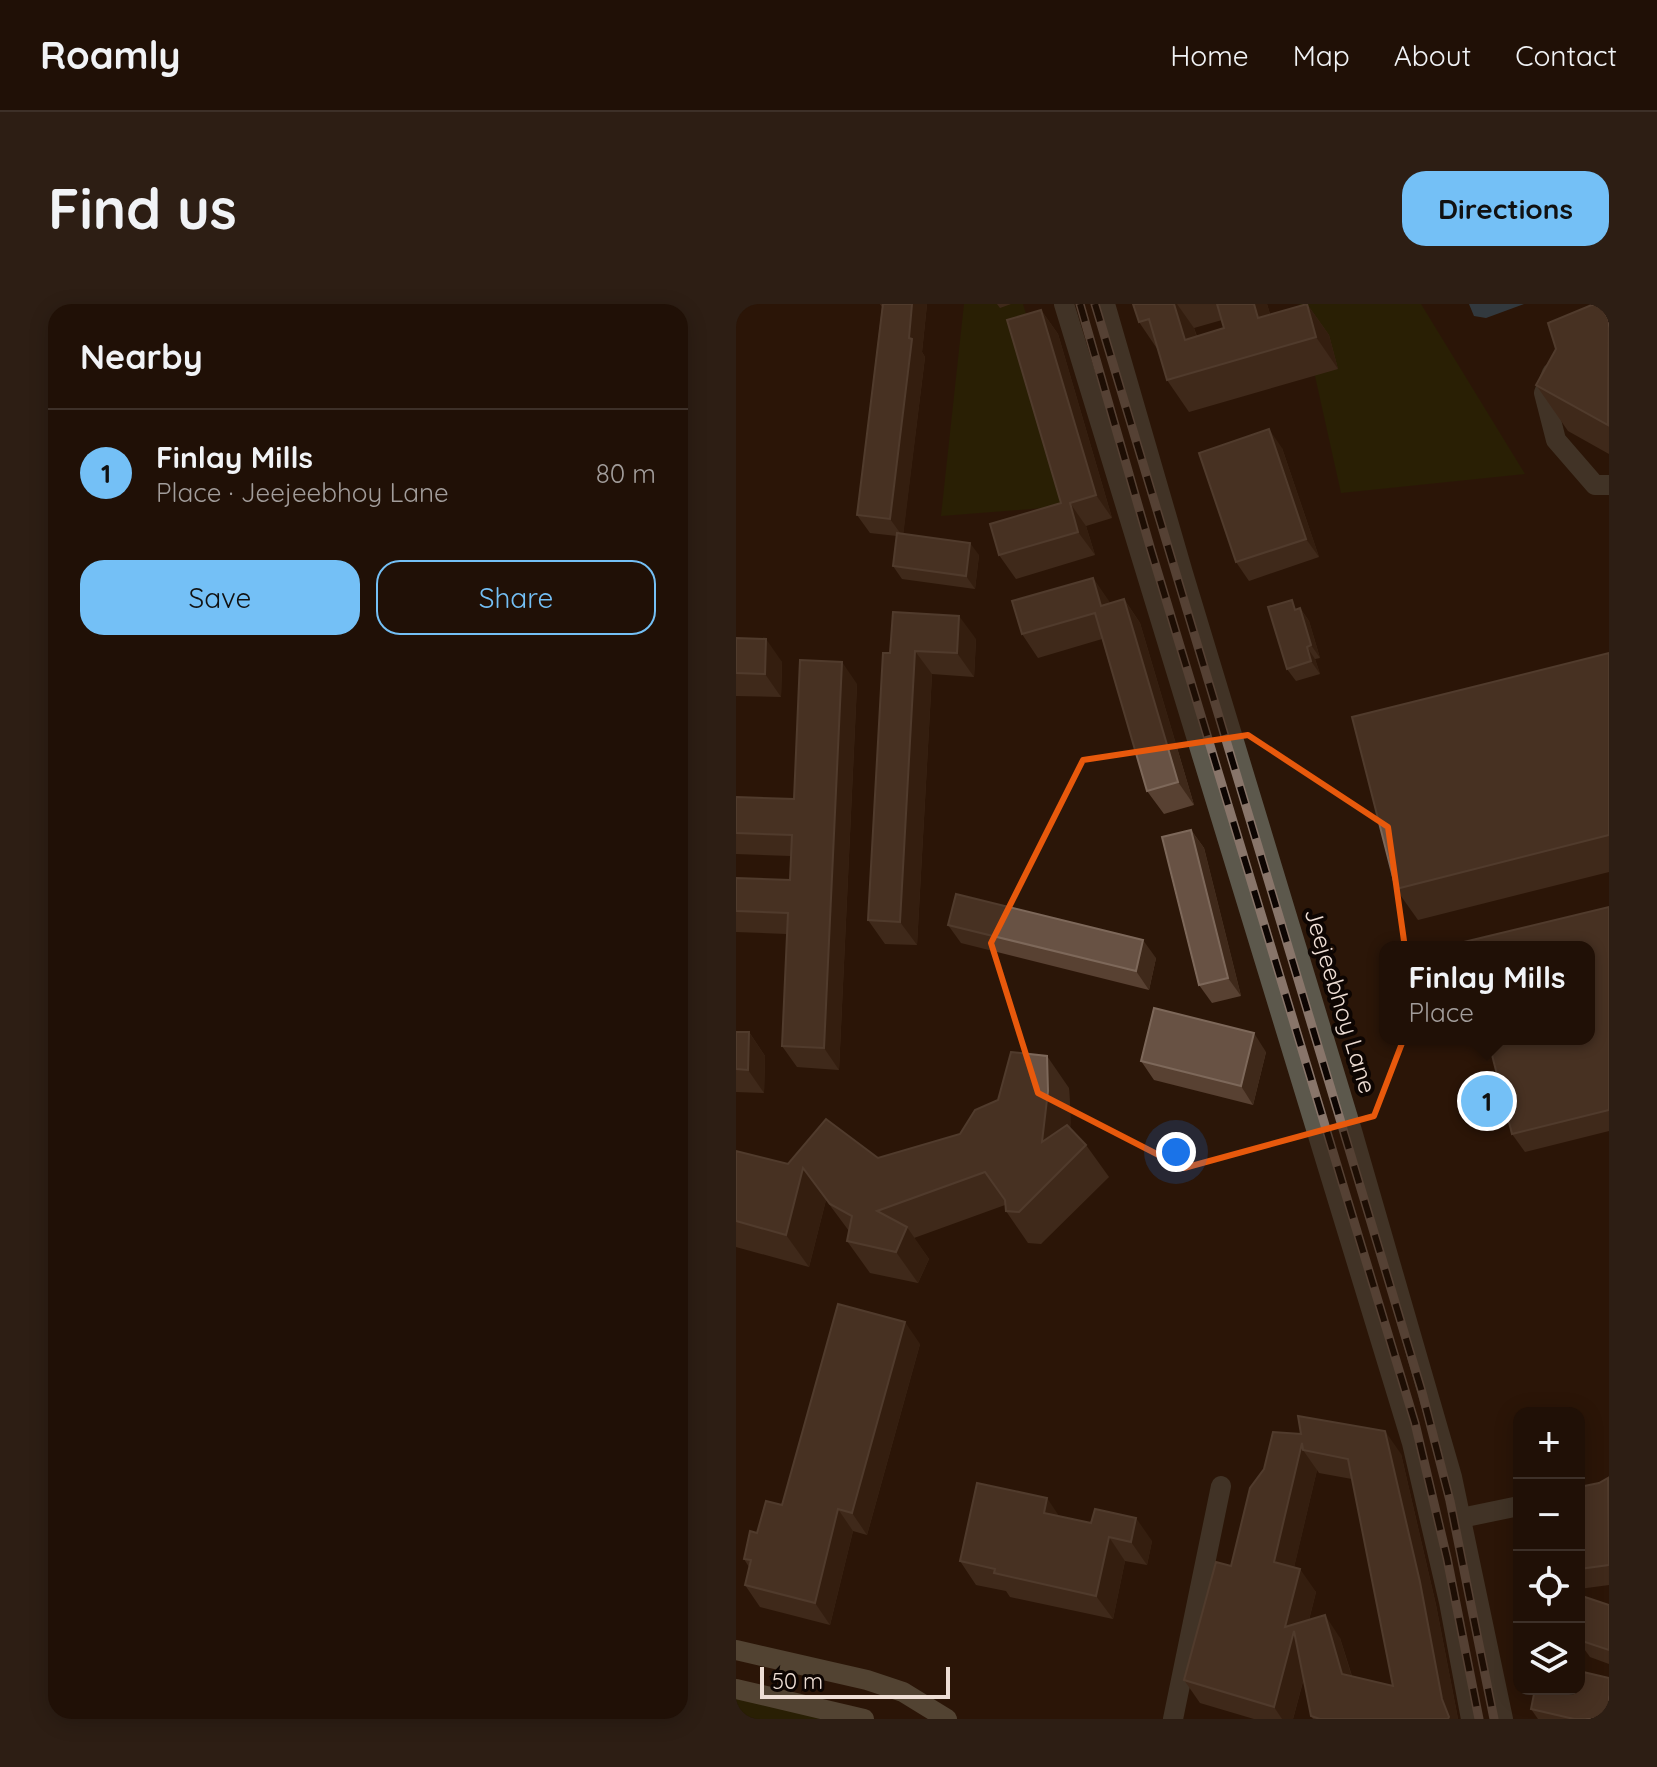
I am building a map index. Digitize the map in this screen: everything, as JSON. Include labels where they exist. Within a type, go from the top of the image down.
[{"type":"main road","points":[[736,1650],[879,1684],[903,1692],[947,1719]]},
{"type":"main road","points":[[736,1689],[864,1719]]},
{"type":"street","points":[[1064,304],[1412,1443],[1471,1719]]},
{"type":"street","name":"Jeejeebhoy Lane","points":[[1105,304],[1448,1462],[1503,1719]]},
{"type":"street","points":[[1560,353],[1544,393],[1556,440],[1595,485],[1609,485]]},
{"type":"street","points":[[1253,925],[1287,915]]},
{"type":"street","points":[[1173,1719],[1221,1486]]},
{"type":"street","points":[[1461,1518],[1513,1507]]},
{"type":"street","points":[[1442,1572],[1470,1565]]},
{"type":"highlighted area","points":[[1248,735],[1388,827],[1414,1012],[1374,1116],[1184,1168],[1038,1093],[991,943],[1083,760]]},
{"type":"green space","points":[[964,304],[1023,304],[1083,505],[941,516]]},
{"type":"green space","points":[[1299,304],[1421,304],[1525,474],[1341,493]]},
{"type":"green space","points":[[736,1695],[827,1719],[736,1719]]},
{"type":"water","points":[[1469,304],[1524,304],[1486,318],[1474,316]]},
{"type":"building","points":[[883,304],[912,304],[909,338],[912,339],[890,519],[857,515]]},
{"type":"building","points":[[1133,304],[1174,304],[1185,340],[1224,328],[1217,304],[1254,304],[1258,318],[1307,304],[1316,337],[1167,380],[1149,319],[1139,322]]},
{"type":"building","points":[[1594,304],[1609,304],[1608,425],[1536,385],[1556,349],[1548,323]]},
{"type":"building","points":[[1041,310],[1096,495],[1070,503],[1078,532],[999,555],[990,524],[1061,503],[1007,320]]},
{"type":"building","points":[[1269,429],[1306,539],[1236,562],[1199,453]]},
{"type":"building","points":[[897,533],[970,543],[966,576],[893,566]]},
{"type":"building","points":[[1093,578],[1101,606],[1124,599],[1178,782],[1147,791],[1095,613],[1022,634],[1012,601]]},
{"type":"building","points":[[1292,600],[1295,610],[1300,608],[1311,645],[1307,647],[1311,661],[1287,669],[1268,607]]},
{"type":"building","points":[[893,612],[959,616],[957,653],[915,651],[900,922],[868,920],[883,653],[890,653]]},
{"type":"building","points":[[736,638],[766,639],[765,674],[736,673]]},
{"type":"building","points":[[1609,653],[1609,835],[1396,889],[1352,717]]},
{"type":"building","points":[[800,660],[842,662],[824,1048],[782,1046],[788,913],[736,911],[736,878],[790,880],[792,835],[736,833],[736,797],[794,799]]},
{"type":"building","points":[[1191,830],[1228,978],[1199,985],[1162,837]]},
{"type":"building","points":[[956,894],[1143,940],[1136,971],[948,925]]},
{"type":"building","points":[[1609,907],[1609,1110],[1512,1134],[1490,1045],[1595,1045],[1595,941],[1468,941]]},
{"type":"building","points":[[1154,1008],[1254,1033],[1241,1086],[1141,1061]]},
{"type":"building","points":[[736,1032],[749,1032],[748,1070],[736,1069]]},
{"type":"building","points":[[1011,1052],[1047,1056],[1048,1091],[1042,1142],[1067,1125],[1086,1145],[1019,1212],[1006,1211],[1005,1200],[985,1172],[877,1211],[907,1227],[896,1252],[847,1241],[852,1216],[830,1204],[803,1168],[786,1235],[736,1221],[736,1151],[788,1164],[826,1119],[878,1158],[960,1134],[975,1110],[998,1100]]},
{"type":"building","points":[[838,1304],[905,1322],[852,1513],[838,1509],[815,1603],[745,1585],[751,1560],[744,1559],[750,1531],[757,1533],[766,1501],[782,1505]]},
{"type":"building","points":[[1298,1416],[1385,1431],[1448,1719],[1320,1719],[1311,1716],[1294,1631],[1274,1707],[1184,1680],[1216,1562],[1231,1566],[1250,1488],[1264,1469],[1273,1432],[1301,1434]],"holes":[[[1302,1443],[1303,1450],[1348,1459],[1393,1686],[1342,1674],[1325,1615],[1285,1627],[1300,1569],[1274,1562]]]},
{"type":"building","points":[[1608,1478],[1609,1565],[1585,1568],[1585,1486]]},
{"type":"building","points":[[977,1483],[1047,1498],[1044,1513],[1091,1523],[1095,1509],[1136,1518],[1131,1542],[1109,1537],[1096,1596],[994,1573],[995,1569],[960,1561]]},
{"type":"building","points":[[1585,1597],[1609,1605],[1609,1650],[1585,1642]]},
{"type":"building","points":[[1585,1672],[1609,1678],[1609,1719],[1574,1719],[1531,1709],[1534,1695],[1585,1695]]},
{"type":"railway","points":[[1080,304],[1151,550],[1415,1423],[1447,1558],[1479,1719]]},
{"type":"railway","points":[[1095,304],[1422,1392],[1450,1501],[1494,1719]]},
{"type":"place","name":"Finlay Mills","points":[[1487,1101]]}]
